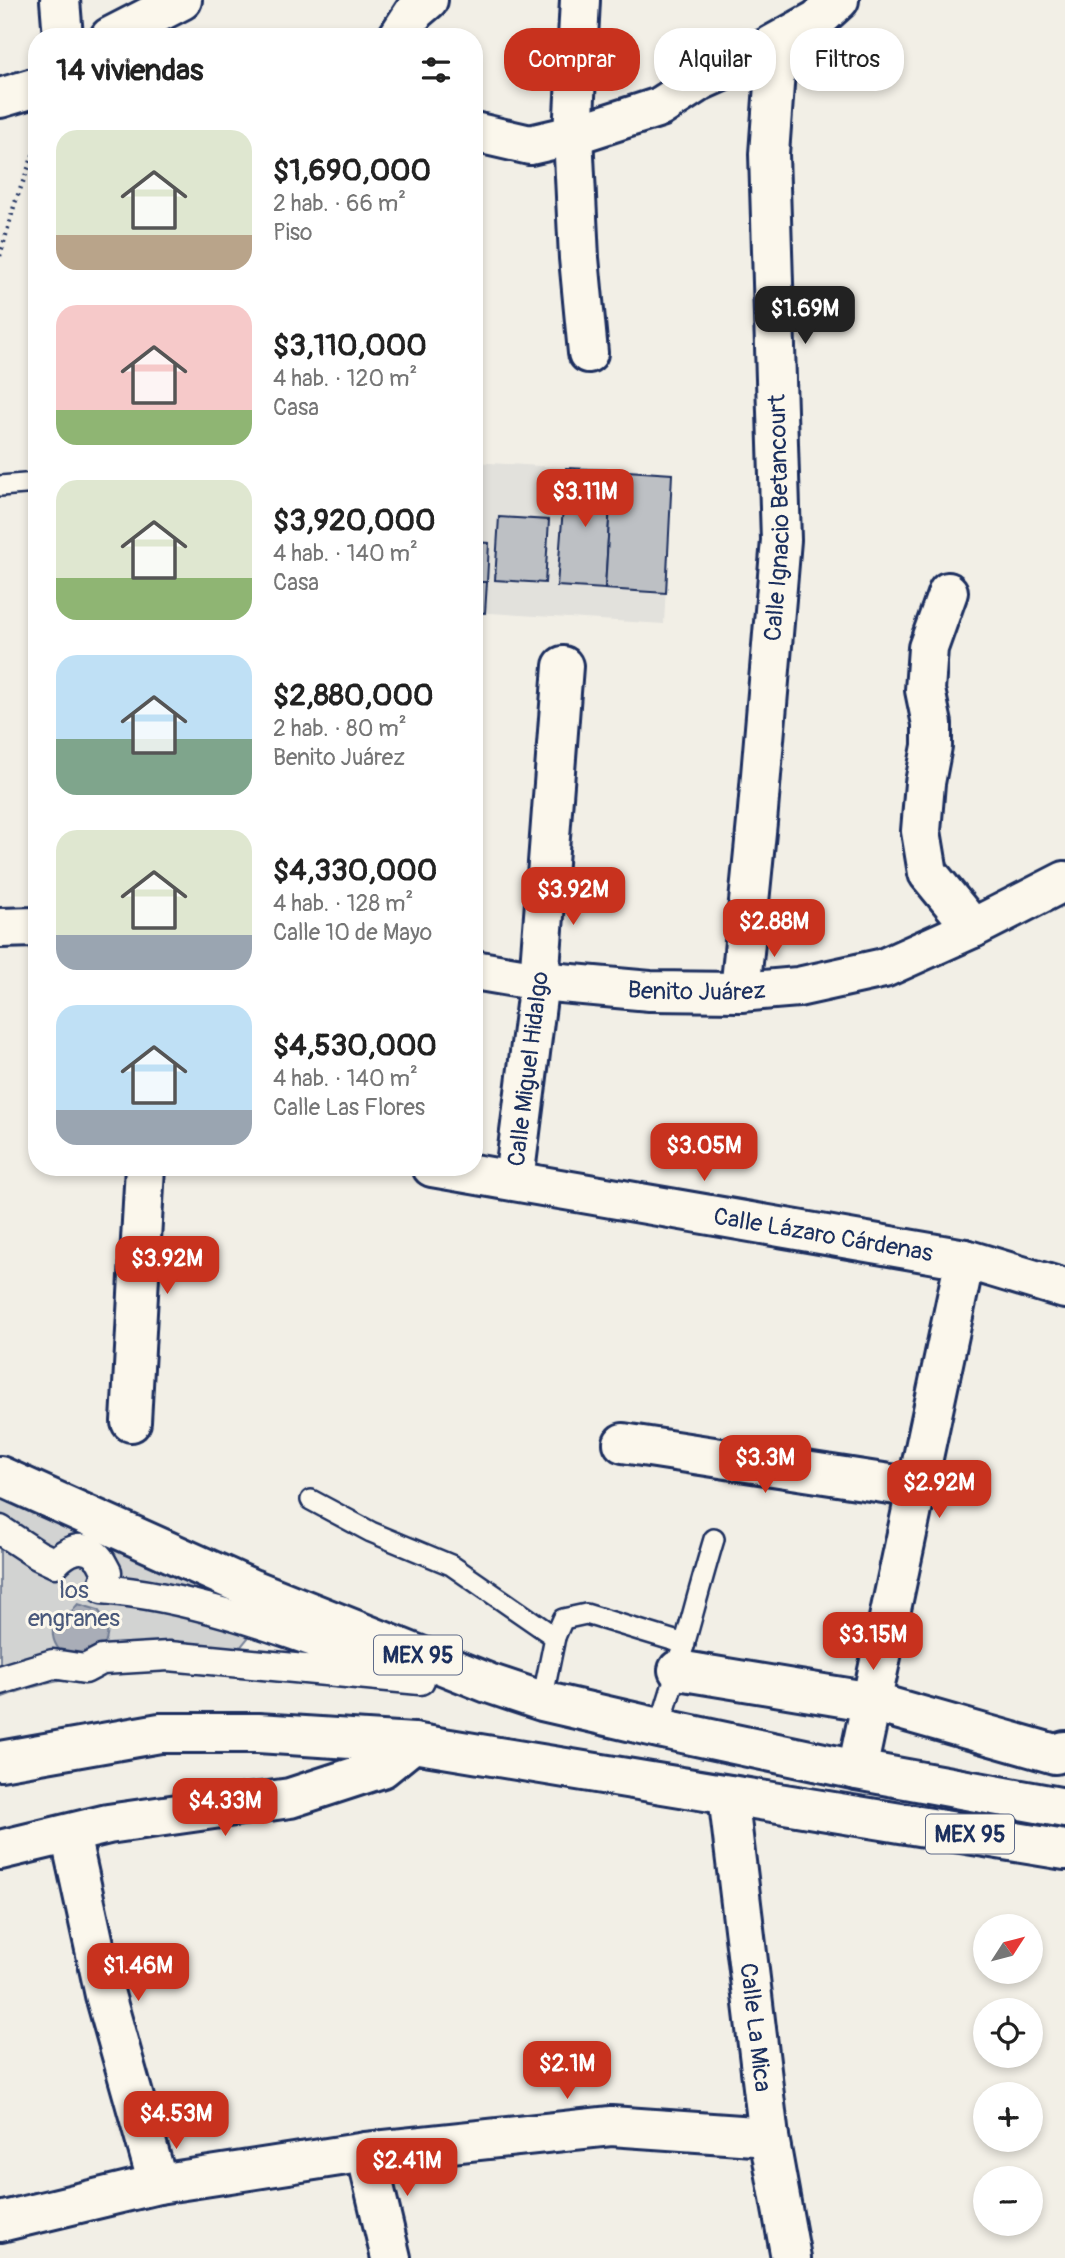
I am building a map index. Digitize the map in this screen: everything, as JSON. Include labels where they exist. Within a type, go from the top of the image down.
[{"type":"main road","points":[[60,0],[62,28]]},
{"type":"main road","points":[[128,28],[182,0]]},
{"type":"main road","points":[[404,28],[415,11],[428,0]]},
{"type":"main road","points":[[580,0],[573,135],[579,258],[588,352]]},
{"type":"main road","points":[[483,134],[530,145],[573,135],[660,107],[700,81],[817,20],[839,0]]},
{"type":"main road","name":"Calle Ignacio Betancourt","points":[[740,992],[781,540],[769,153],[777,43]]},
{"type":"main road","points":[[0,98],[28,90]]},
{"type":"main road","points":[[948,592],[928,648],[925,690],[932,724],[932,746],[925,783],[921,831],[928,873],[973,928]]},
{"type":"main road","name":"Calle Miguel Hidalgo","points":[[514,1180],[539,981],[563,666]]},
{"type":"main road","name":"Benito Juárez","points":[[483,972],[539,981],[650,991],[740,992],[798,987],[884,968],[973,928],[1065,881]]},
{"type":"main road","points":[[0,928],[28,927]]},
{"type":"main road","name":"Calle Lázaro Cárdenas","points":[[483,1175],[965,1258],[1065,1289]]},
{"type":"main road","points":[[131,1422],[145,1176]]},
{"type":"main road","name":"Calle Lázaro Cárdenas","points":[[857,1770],[965,1258]]},
{"type":"main road","points":[[623,1443],[915,1489]]},
{"type":"main road","name":"MEX 95","points":[[0,1476],[252,1589],[488,1683],[542,1701],[857,1770],[1065,1808]]},
{"type":"main road","points":[[682,1657],[872,1702],[1055,1754],[1065,1751]]},
{"type":"main road","name":"MEX 95","points":[[0,1761],[160,1733],[258,1733],[413,1743],[1065,1850]]},
{"type":"main road","points":[[0,1850],[108,1824],[290,1798],[382,1768],[413,1743]]},
{"type":"main road","name":"Calle La Mica","points":[[728,1795],[769,2137],[791,2258]]},
{"type":"main road","points":[[69,1834],[105,1995],[158,2183]]},
{"type":"main road","points":[[0,2222],[158,2183],[366,2152],[611,2126],[769,2137]]},
{"type":"main road","points":[[366,2152],[391,2258]]},
{"type":"street","points":[[0,1530],[55,1563],[65,1552],[81,1549],[97,1555],[107,1572],[102,1590],[130,1592],[209,1607],[420,1680],[169,1656],[102,1660],[85,1669],[53,1664],[0,1680]]},
{"type":"lane","points":[[0,486],[28,484]]},
{"type":"lane","points":[[311,1500],[371,1532],[452,1565],[555,1637]]},
{"type":"lane","points":[[659,1728],[682,1657],[713,1539]]},
{"type":"lane","points":[[542,1701],[555,1637],[564,1619],[586,1614],[682,1657]]},
{"type":"path","points":[[0,256],[28,169]]},
{"type":"shaded area","points":[[483,463],[672,474],[664,624],[483,613]]},
{"type":"shaded area","points":[[78,1604],[98,1610],[106,1622],[106,1640],[95,1657],[63,1654],[54,1639],[54,1621],[67,1617]]},
{"type":"green space","name":"los engranes","points":[[0,1488],[223,1596],[248,1638],[225,1666],[139,1670],[82,1677],[54,1682],[0,1698]]},
{"type":"building","points":[[566,468],[612,470],[605,589],[557,586]]},
{"type":"building","points":[[612,470],[672,474],[666,593],[605,589]]},
{"type":"building","points":[[499,517],[549,520],[545,583],[495,580]]},
{"type":"building","points":[[483,543],[489,543],[487,582],[483,582]]},
{"type":"building","points":[[483,582],[487,582],[485,613]]}]
